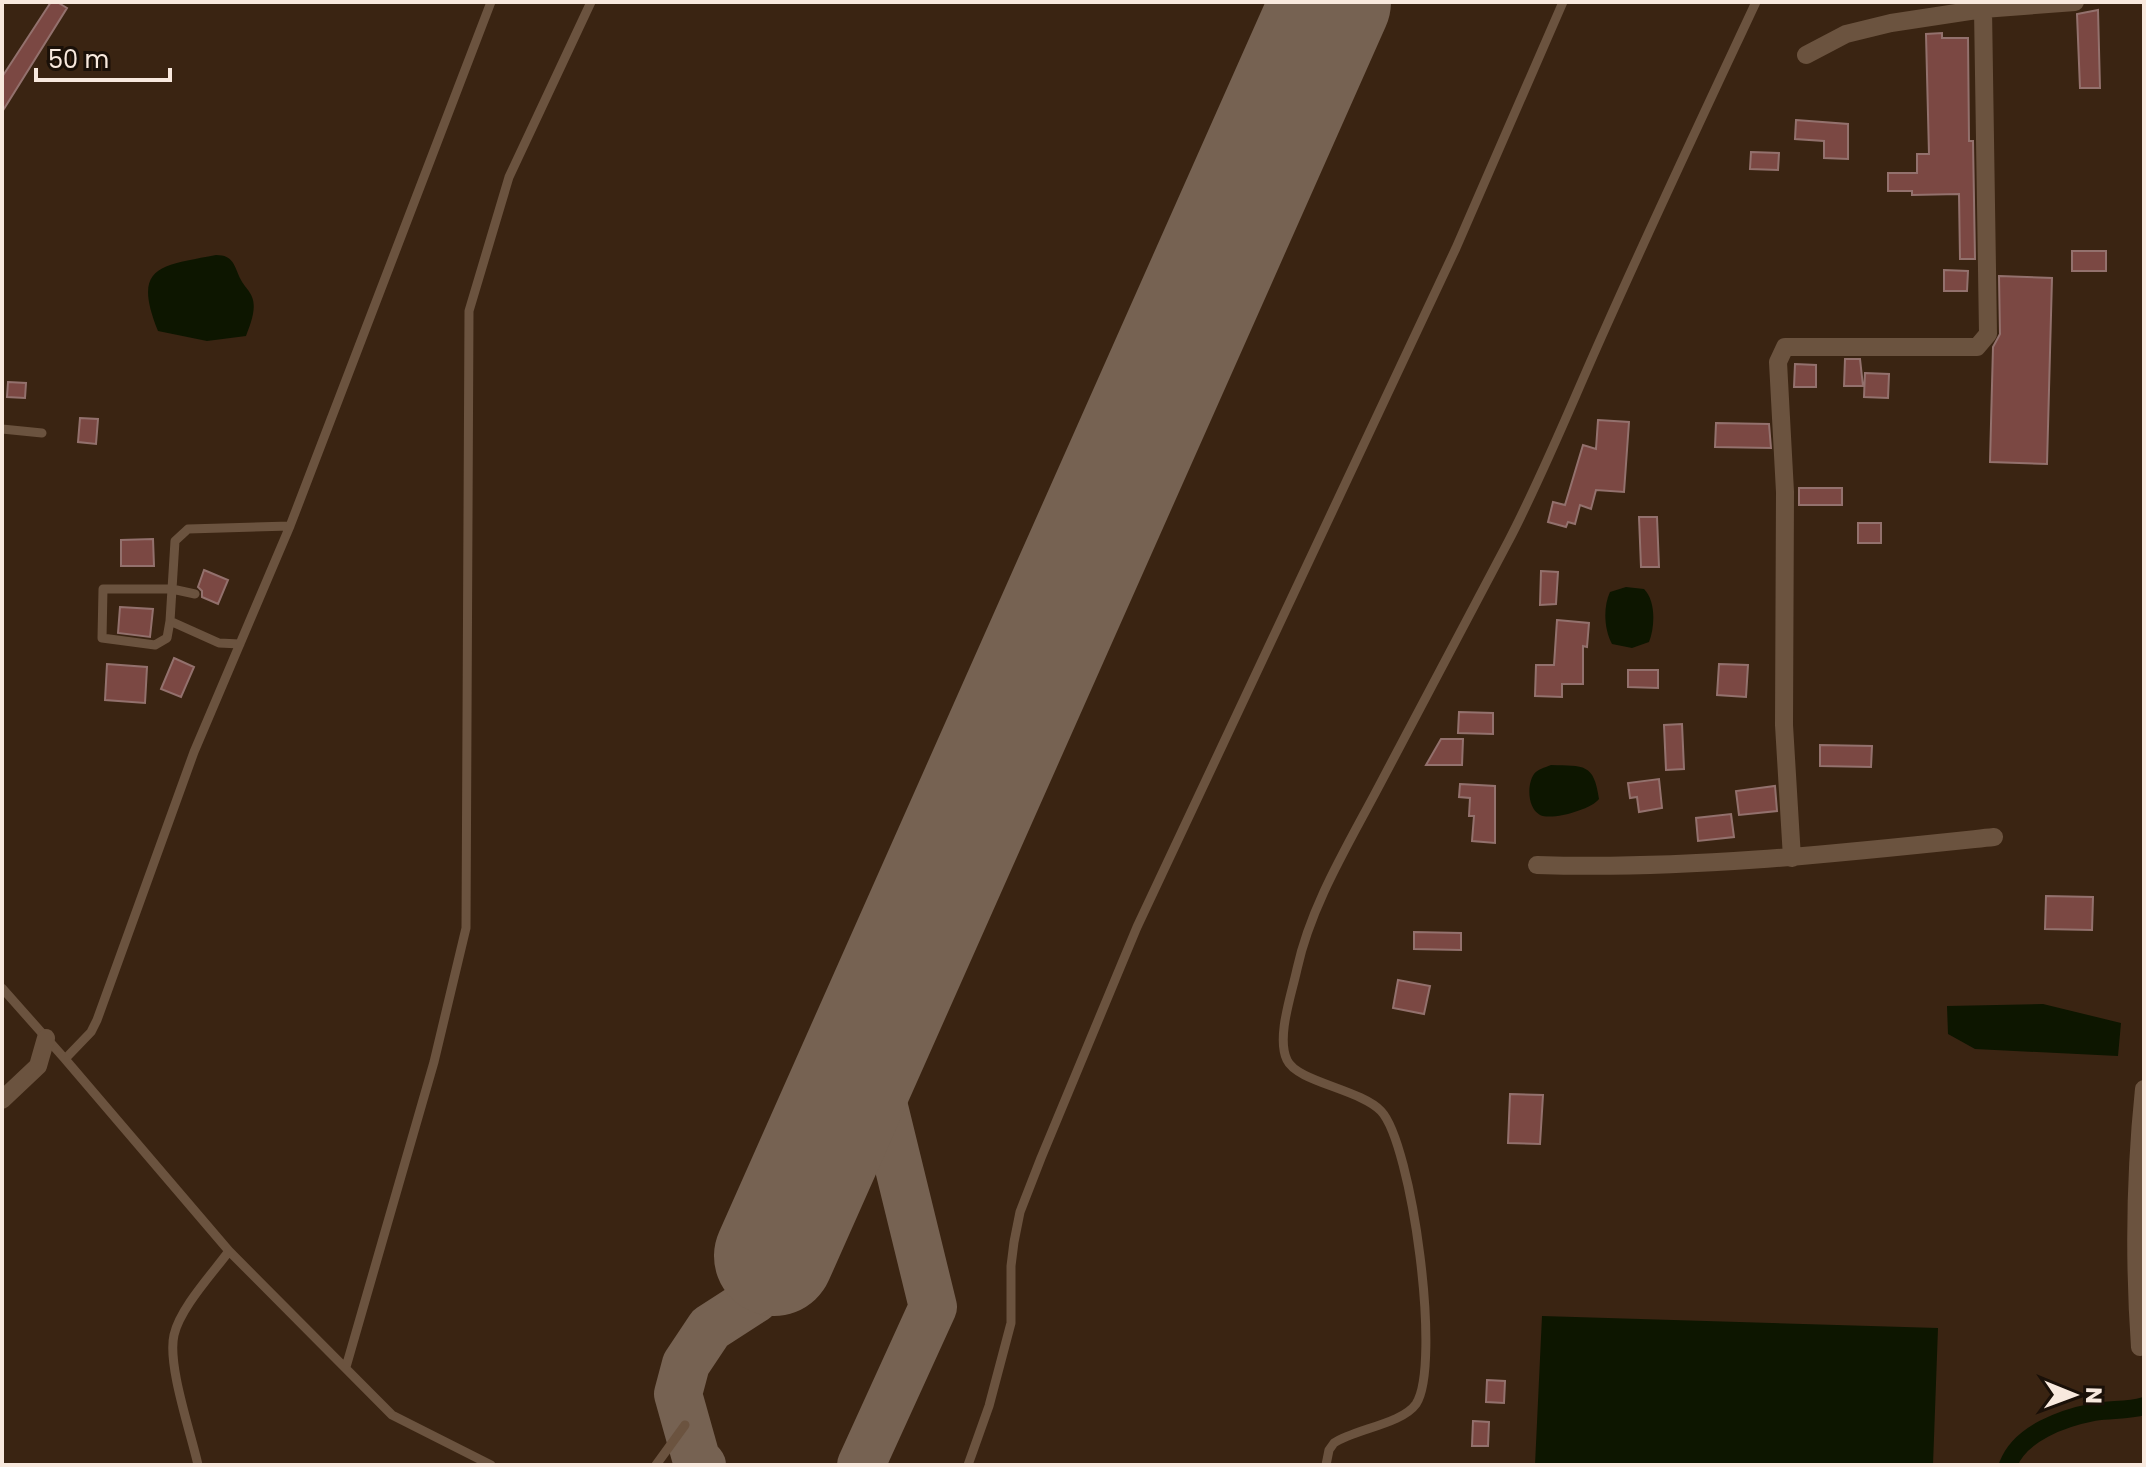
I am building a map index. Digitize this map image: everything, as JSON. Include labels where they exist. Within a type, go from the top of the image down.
[{"type":"street","points":[[1806,55],[1846,34],[1891,23],[1983,9],[2075,2]]},
{"type":"street","points":[[1792,858],[1784,725],[1785,492],[1778,362],[1785,347],[1977,347],[1988,334],[1983,9]]},
{"type":"street","points":[[1537,865],[1641,867],[1792,858],[1994,837]]},
{"type":"street","points":[[8,1095],[38,1066],[46,1038]]},
{"type":"street","points":[[2140,1347],[2135,1274],[2137,1152],[2144,1089]]},
{"type":"lane","points":[[65,1059],[91,1032],[97,1020],[194,752],[290,526],[491,2]]},
{"type":"lane","points":[[346,1367],[434,1062],[466,928],[469,311],[509,177],[591,2]]},
{"type":"lane","points":[[968,1465],[989,1406],[1011,1323],[1014,1242],[1020,1212],[1041,1158],[1137,927],[1456,248],[1563,2]]},
{"type":"lane","points":[[1326,1465],[1334,1443],[1398,1417],[1417,1402],[1426,1367],[1425,1299],[1406,1180],[1387,1120],[1369,1100],[1305,1075],[1286,1059],[1284,1026],[1300,955],[1338,863],[1511,536],[1756,2]]},
{"type":"lane","points":[[2,429],[42,433]]},
{"type":"lane","points":[[195,594],[172,589],[103,589],[102,638],[155,645],[167,638],[170,621],[172,589],[175,541],[188,529],[290,526]]},
{"type":"lane","points":[[170,621],[219,643],[240,644]]},
{"type":"lane","points":[[2,988],[229,1251],[392,1415],[491,1465]]},
{"type":"lane","points":[[198,1465],[174,1362],[174,1335],[180,1319],[229,1251]]},
{"type":"lane","points":[[656,1465],[685,1425]]},
{"type":"shaded area","points":[[216,255],[233,262],[252,297],[253,312],[246,336],[207,341],[158,331],[148,293],[150,281],[156,273],[179,262]]},
{"type":"shaded area","points":[[1626,587],[1644,589],[1651,600],[1653,614],[1649,642],[1632,648],[1612,644],[1606,625],[1605,611],[1610,592]]},
{"type":"shaded area","points":[[1551,765],[1586,769],[1594,779],[1599,799],[1589,807],[1571,813],[1540,815],[1531,802],[1530,784],[1536,772]]},
{"type":"shaded area","points":[[2043,1004],[2121,1023],[2118,1056],[1975,1049],[1948,1034],[1947,1006]]},
{"type":"shaded area","points":[[1542,1316],[1938,1328],[1933,1465],[1535,1465]]},
{"type":"building","points":[[51,2],[67,8],[2,112],[2,77]]},
{"type":"building","points":[[2098,10],[2100,88],[2080,88],[2077,14]]},
{"type":"building","points":[[1942,33],[1942,38],[1968,38],[1975,259],[1960,259],[1959,194],[1912,195],[1912,191],[1888,191],[1888,173],[1917,173],[1917,154],[1929,154],[1926,34]]},
{"type":"building","points":[[1796,120],[1848,124],[1848,159],[1824,158],[1824,141],[1795,139]]},
{"type":"building","points":[[1751,152],[1779,153],[1778,170],[1750,169]]},
{"type":"building","points":[[2072,251],[2106,251],[2106,271],[2072,271]]},
{"type":"building","points":[[1944,270],[1968,271],[1967,291],[1944,291]]},
{"type":"building","points":[[1999,276],[2052,278],[2047,464],[1990,462],[1993,347],[2000,334]]},
{"type":"building","points":[[1845,359],[1860,359],[1863,386],[1844,386]]},
{"type":"building","points":[[1795,364],[1816,365],[1816,387],[1794,387]]},
{"type":"building","points":[[1865,373],[1889,374],[1888,398],[1864,397]]},
{"type":"building","points":[[8,382],[26,383],[25,398],[7,397]]},
{"type":"building","points":[[80,418],[98,419],[96,444],[78,442]]},
{"type":"building","points":[[1598,420],[1629,422],[1624,492],[1596,490],[1591,509],[1580,505],[1575,524],[1568,522],[1566,527],[1548,522],[1553,502],[1565,505],[1583,445],[1596,449]]},
{"type":"building","points":[[1716,423],[1769,424],[1771,448],[1715,447]]},
{"type":"building","points":[[1799,488],[1842,488],[1842,505],[1799,505]]},
{"type":"building","points":[[1639,517],[1657,517],[1659,567],[1641,567]]},
{"type":"building","points":[[1858,523],[1881,523],[1881,543],[1858,543]]},
{"type":"building","points":[[153,539],[154,566],[121,566],[121,540]]},
{"type":"building","points":[[204,570],[228,580],[218,604],[202,597],[198,587]]},
{"type":"building","points":[[1541,571],[1558,572],[1556,604],[1540,605]]},
{"type":"building","points":[[120,607],[153,609],[150,637],[118,633]]},
{"type":"building","points":[[1557,620],[1589,623],[1587,647],[1583,646],[1583,684],[1562,684],[1562,697],[1535,696],[1536,665],[1554,665]]},
{"type":"building","points":[[174,658],[194,667],[181,697],[161,689]]},
{"type":"building","points":[[107,664],[147,667],[145,703],[105,700]]},
{"type":"building","points":[[1719,664],[1748,665],[1746,697],[1717,695]]},
{"type":"building","points":[[1628,670],[1658,670],[1658,688],[1628,687]]},
{"type":"building","points":[[1459,712],[1493,713],[1493,734],[1458,733]]},
{"type":"building","points":[[1682,724],[1684,769],[1666,770],[1664,725]]},
{"type":"building","points":[[1441,739],[1463,739],[1462,765],[1426,765]]},
{"type":"building","points":[[1820,745],[1872,746],[1871,767],[1820,766]]},
{"type":"building","points":[[1659,779],[1662,808],[1639,812],[1637,797],[1630,798],[1628,783]]},
{"type":"building","points":[[1460,784],[1495,786],[1495,843],[1472,841],[1474,816],[1469,816],[1470,798],[1459,797]]},
{"type":"building","points":[[1775,786],[1777,811],[1739,815],[1736,791]]},
{"type":"building","points":[[1731,814],[1734,837],[1698,841],[1696,818]]},
{"type":"building","points":[[2046,896],[2093,897],[2092,930],[2045,929]]},
{"type":"building","points":[[1414,932],[1461,933],[1461,950],[1414,949]]},
{"type":"building","points":[[1398,980],[1430,986],[1424,1014],[1393,1008]]},
{"type":"building","points":[[1510,1094],[1543,1095],[1540,1144],[1508,1143]]},
{"type":"building","points":[[1487,1380],[1505,1381],[1504,1403],[1486,1402]]},
{"type":"building","points":[[1473,1421],[1489,1422],[1488,1446],[1472,1446]]},
{"type":"waterway","points":[[2008,1465],[2022,1444],[2056,1423],[2094,1412],[2144,1406]]},
{"type":"taxiway","points":[[1292,88],[1302,24],[1300,2]]},
{"type":"taxiway","points":[[861,1465],[933,1307],[873,1062],[873,1032]]},
{"type":"taxiway","points":[[702,1465],[696,1458],[678,1394],[686,1364],[710,1328],[755,1299],[774,1256]]},
{"type":"runway","points":[[774,1256],[1331,2]]}]
